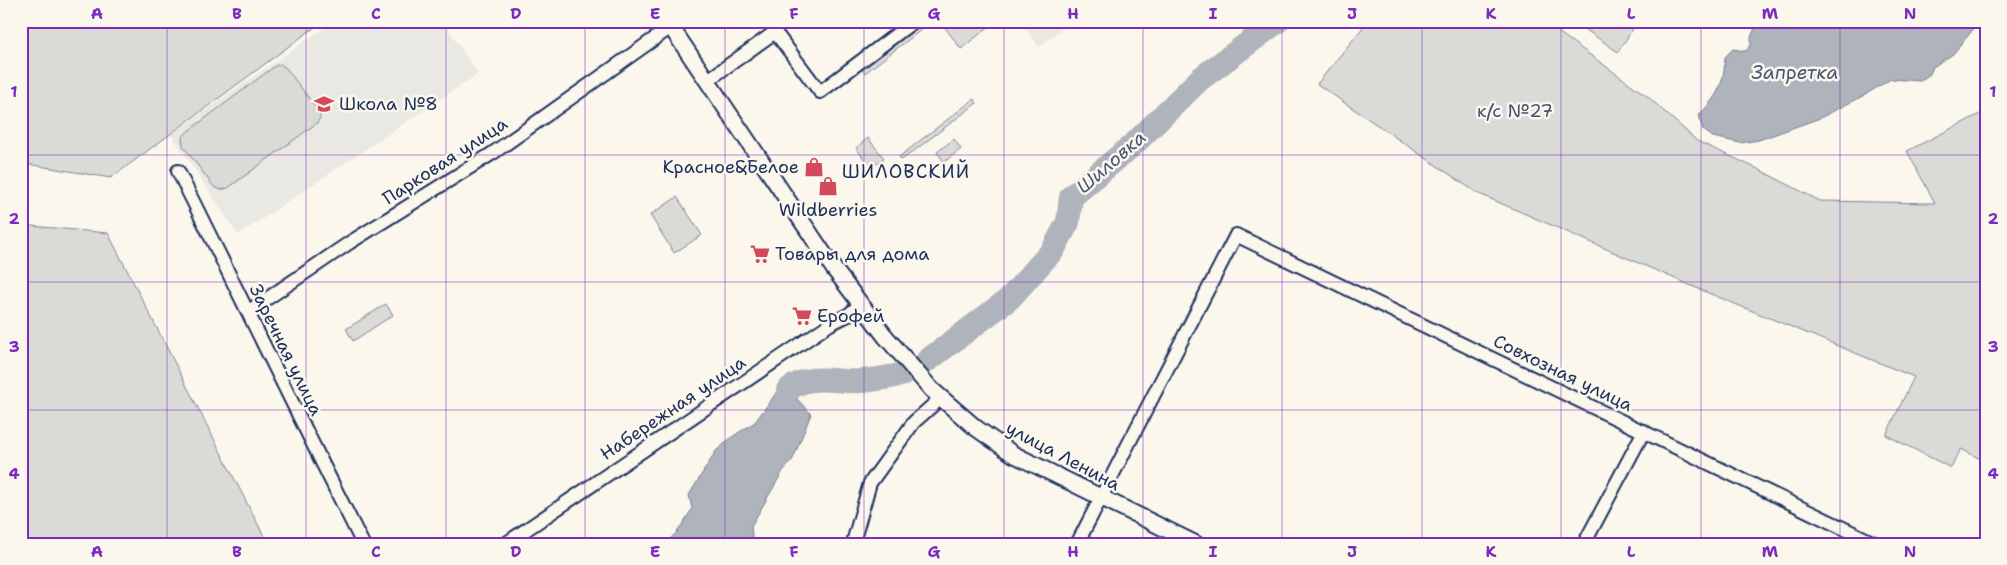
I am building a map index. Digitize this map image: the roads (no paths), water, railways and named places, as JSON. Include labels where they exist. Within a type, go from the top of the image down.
[{"type":"street","points":[[708,80],[775,32],[820,92],[914,21]]},
{"type":"street","name":"улица Ленина","points":[[669,24],[790,206],[885,336],[937,394],[976,428],[1013,454],[1196,544]]},
{"type":"street","name":"Парковая улица","points":[[249,311],[349,243],[492,153],[659,37],[669,24]]},
{"type":"street","name":"Заречная улица","points":[[178,170],[249,311],[284,389],[363,544]]},
{"type":"street","name":"Совхозная улица","points":[[1100,498],[1236,235],[1876,544]]},
{"type":"street","name":"Набережная улица","points":[[505,544],[830,324],[848,315],[861,304]]},
{"type":"street","points":[[855,544],[854,539],[870,483],[914,422],[937,394]]},
{"type":"street","points":[[1584,544],[1644,431]]},
{"type":"street","points":[[1077,544],[1100,498]]},
{"type":"water","name":"Запретка","points":[[1758,21],[1980,21],[1953,54],[1933,67],[1930,74],[1920,81],[1891,79],[1820,118],[1759,140],[1740,143],[1713,137],[1703,130],[1699,115],[1711,102],[1719,89],[1725,57],[1733,49],[1746,51],[1751,45],[1751,37]]},
{"type":"water","points":[[807,372],[817,379],[801,388],[797,399],[811,414],[793,459],[783,471],[751,526],[753,544],[665,544],[678,531],[692,509],[689,495],[716,451],[732,437],[755,422],[779,389]]},
{"type":"waterway","name":"Шиловка","points":[[928,360],[1009,299],[1053,250],[1068,222],[1071,197],[1135,143],[1200,79],[1278,21]]},
{"type":"waterway","name":"Шиловка","points":[[788,390],[805,381],[861,381],[901,375]]},
{"type":"place","name":"Школа №8","points":[[324,104]]},
{"type":"place","name":"Красное&Белое","points":[[814,167]]},
{"type":"place","name":"Wildberries","points":[[828,186]]},
{"type":"place","name":"Товары для дома","points":[[760,254]]},
{"type":"place","name":"Ерофей","points":[[802,316]]},
{"type":"district","name":"ШИЛОВСКИЙ","points":[[906,171]]},
{"type":"park label","name":"к/с №27","points":[[1515,111]]}]
